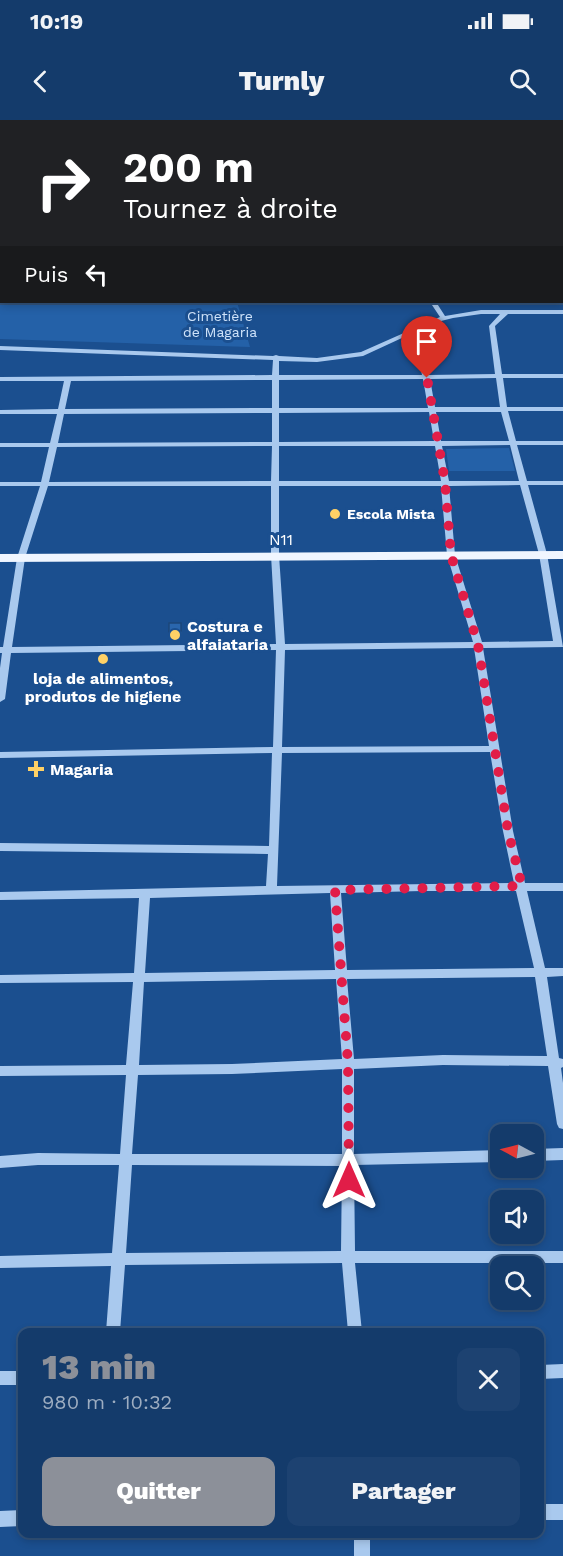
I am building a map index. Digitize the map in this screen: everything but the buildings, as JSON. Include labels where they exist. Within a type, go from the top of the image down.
[{"type":"main road","name":"N11","points":[[0,558],[563,555]]},
{"type":"street","points":[[433,303],[439,320],[428,349],[427,378],[445,482],[451,555],[478,645],[508,831],[522,886],[559,1063],[563,1125]]},
{"type":"street","points":[[0,348],[316,360],[363,354],[439,320],[481,312],[563,312]]},
{"type":"street","points":[[4,651],[561,644],[543,554],[511,444],[498,376],[492,326],[506,312]]},
{"type":"street","points":[[271,890],[281,648],[275,555],[276,357]]},
{"type":"street","points":[[0,380],[563,376]]},
{"type":"street","points":[[0,699],[4,651],[21,558],[45,483],[68,379]]},
{"type":"street","points":[[0,412],[563,409]]},
{"type":"street","points":[[0,445],[563,443]]},
{"type":"street","points":[[0,484],[563,483]]},
{"type":"street","points":[[0,755],[495,749]]},
{"type":"street","points":[[0,847],[274,850]]},
{"type":"street","points":[[0,896],[145,896],[271,890],[563,887]]},
{"type":"street","points":[[335,890],[348,1063],[350,1160],[348,1259],[355,1328]]},
{"type":"street","points":[[112,1328],[145,896]]},
{"type":"street","points":[[0,979],[563,972]]},
{"type":"street","points":[[0,1071],[232,1069],[443,1060],[559,1063]]},
{"type":"street","points":[[544,1155],[563,1154]]},
{"type":"street","points":[[0,1162],[38,1159],[350,1160],[490,1156]]},
{"type":"street","points":[[0,1262],[118,1258],[563,1257]]},
{"type":"street","points":[[544,1372],[563,1371]]},
{"type":"street","points":[[0,1378],[18,1378]]},
{"type":"street","points":[[544,1512],[563,1512]]},
{"type":"street","points":[[0,1519],[18,1518]]},
{"type":"street","points":[[362,1538],[362,1556]]},
{"type":"green space","name":"Cimetière de Magaria","points":[[0,303],[237,303],[250,347],[0,339]]},
{"type":"green space","points":[[509,448],[515,471],[449,471],[446,449]]},
{"type":"place","name":"Escola Mista","points":[[335,514]]},
{"type":"place","name":"Costura e alfaiataria","points":[[175,635]]},
{"type":"place","name":"loja de alimentos, produtos de higiene","points":[[103,659]]},
{"type":"place","name":"Magaria","points":[[36,769]]},
{"type":"route","points":[[349,1180],[348,1063],[335,890],[522,886],[508,831],[478,645],[451,555],[445,482],[427,378]]}]
